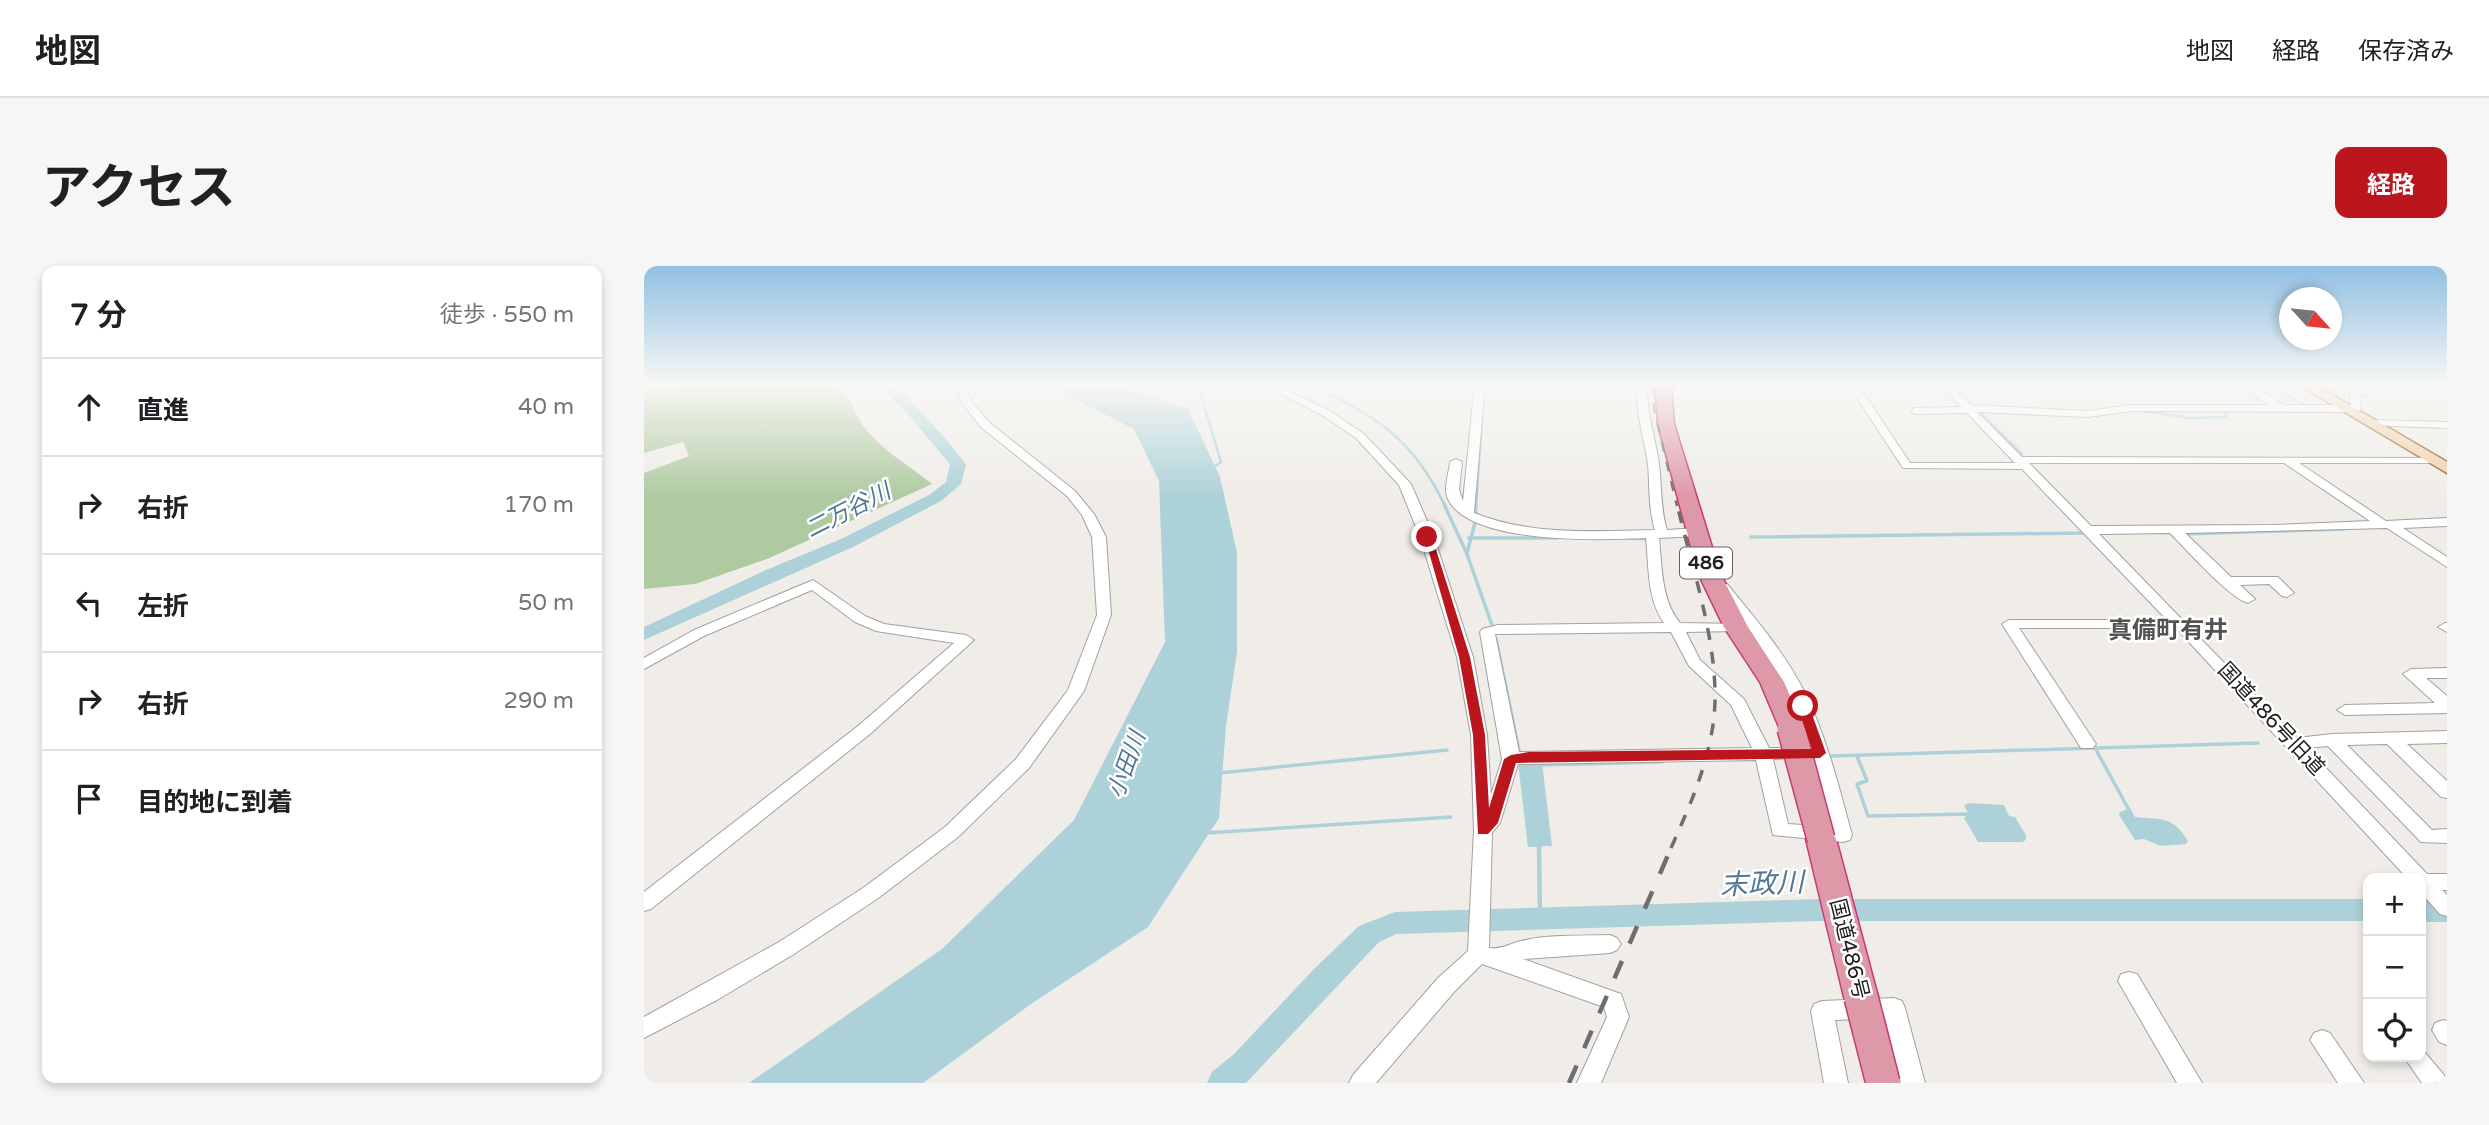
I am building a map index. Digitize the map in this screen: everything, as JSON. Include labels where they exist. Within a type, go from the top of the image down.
[{"type":"highway","name":"国道486号","points":[[1666,421],[1709,573],[1736,627],[1772,682],[1791,728],[1883,1083]]},
{"type":"main road","points":[[2367,421],[2447,468]]},
{"type":"street","points":[[644,1028],[800,942],[924,853],[981,806],[1010,776],[1034,750],[1076,693],[1104,614],[1105,567],[1098,535],[1087,513],[1068,491],[984,421]]},
{"type":"street","points":[[1338,421],[1360,436],[1405,484],[1436,562],[1465,657],[1479,735],[1483,830],[1481,890],[1486,951]]},
{"type":"street","points":[[1473,516],[1478,421]]},
{"type":"street","points":[[1645,421],[1654,468],[1657,583],[1666,614],[1686,653],[1737,701],[1750,723],[1777,803],[1780,830],[1843,835],[1820,753],[1803,706],[1788,678],[1745,615],[1709,573]]},
{"type":"street","points":[[1877,421],[1907,466],[2285,459],[2433,460]]},
{"type":"street","name":"国道486号旧道","points":[[1980,421],[2180,624],[2432,888]]},
{"type":"street","points":[[2371,423],[2447,425]]},
{"type":"street","points":[[2285,459],[2447,563]]},
{"type":"street","points":[[1456,462],[1453,497],[1473,516],[1526,532],[1697,532]]},
{"type":"street","points":[[2087,530],[2177,532],[2447,522]]},
{"type":"street","points":[[2177,532],[2248,599]]},
{"type":"street","points":[[2227,581],[2273,580],[2287,593]]},
{"type":"street","points":[[644,664],[699,633],[813,584],[860,619],[881,628],[966,640],[864,730],[644,902]]},
{"type":"street","points":[[2087,744],[2010,624],[2180,624]]},
{"type":"street","points":[[1483,830],[1491,823],[1519,758],[1487,635],[1493,630],[1736,627]]},
{"type":"street","points":[[2447,673],[2411,674],[2447,707]]},
{"type":"street","points":[[2345,710],[2447,707]]},
{"type":"street","points":[[2295,744],[2332,740],[2447,737]]},
{"type":"street","points":[[2392,738],[2447,792]]},
{"type":"street","points":[[2332,740],[2428,837],[2447,836]]},
{"type":"street","points":[[1519,758],[1820,753]]},
{"type":"street","points":[[1362,1083],[1446,985],[1486,951],[1508,953],[1609,944]]},
{"type":"street","points":[[1486,951],[1613,1001],[1618,1017],[1589,1083]]},
{"type":"street","points":[[2129,981],[2190,1083]]},
{"type":"street","points":[[1836,1083],[1822,1011],[1894,1008],[1913,1083]]},
{"type":"street","points":[[2322,1040],[2352,1083]]},
{"type":"street","points":[[2420,1062],[2436,1083]]},
{"type":"green space","points":[[644,421],[861,421],[876,441],[932,484],[767,559],[695,584],[644,589],[644,473],[689,456],[683,442],[644,453]]},
{"type":"water","name":"小田川","points":[[1118,421],[1194,421],[1220,477],[1237,553],[1237,652],[1226,726],[1219,818],[1148,927],[1031,1004],[923,1083],[749,1083],[942,949],[1074,820],[1165,642],[1159,481],[1134,429]]},
{"type":"water","points":[[1542,762],[1552,846],[1528,847],[1518,763]]},
{"type":"water","points":[[1968,803],[2004,805],[2009,816],[2015,817],[2026,835],[2026,840],[1978,842],[1964,818],[1969,814],[1964,806]]},
{"type":"water","points":[[2130,808],[2135,817],[2172,823],[2188,841],[2186,844],[2161,846],[2144,839],[2135,840],[2119,815]]},
{"type":"waterway","name":"二万谷川","points":[[644,634],[772,574],[847,543],[935,498],[953,484],[958,465],[921,421]]},
{"type":"waterway","points":[[1209,421],[1221,462],[1213,468]]},
{"type":"waterway","points":[[1376,421],[1389,430],[1419,462],[1444,505]]},
{"type":"waterway","points":[[1476,506],[1482,421]]},
{"type":"waterway","points":[[1989,421],[2022,454]]},
{"type":"waterway","points":[[1471,538],[1476,504]]},
{"type":"waterway","points":[[1444,505],[1467,554],[1493,628]]},
{"type":"waterway","points":[[2183,534],[2344,529]]},
{"type":"waterway","points":[[1751,537],[2085,533]]},
{"type":"waterway","points":[[1467,553],[1471,538]]},
{"type":"waterway","points":[[1471,538],[1557,538]]},
{"type":"waterway","points":[[1631,538],[1648,539]]},
{"type":"waterway","points":[[1496,639],[1520,755]]},
{"type":"waterway","points":[[1832,756],[2258,743]]},
{"type":"waterway","points":[[2095,748],[2129,810]]},
{"type":"waterway","points":[[1219,773],[1447,750]]},
{"type":"waterway","points":[[1857,756],[1867,781],[1857,784],[1868,816],[1970,814]]},
{"type":"waterway","points":[[1541,765],[1662,762]]},
{"type":"waterway","points":[[1205,833],[1451,817]]},
{"type":"waterway","points":[[1539,846],[1540,918]]},
{"type":"waterway","name":"末政川","points":[[1223,1083],[1245,1064],[1324,978],[1369,934],[1395,923],[1820,910],[2363,910]]},
{"type":"waterway","name":"末政川","points":[[2426,911],[2447,911]]},
{"type":"railway","points":[[1657,421],[1677,506]]},
{"type":"railway","points":[[1671,848],[1705,761],[1715,704],[1711,647],[1677,504]]},
{"type":"railway","points":[[1569,1083],[1672,846]]},
{"type":"district","name":"真備町有井","points":[[2168,630]]},
{"type":"route","points":[[1427,537],[1465,657],[1479,735],[1483,830],[1491,823],[1511,759],[1820,753],[1803,706]]}]
